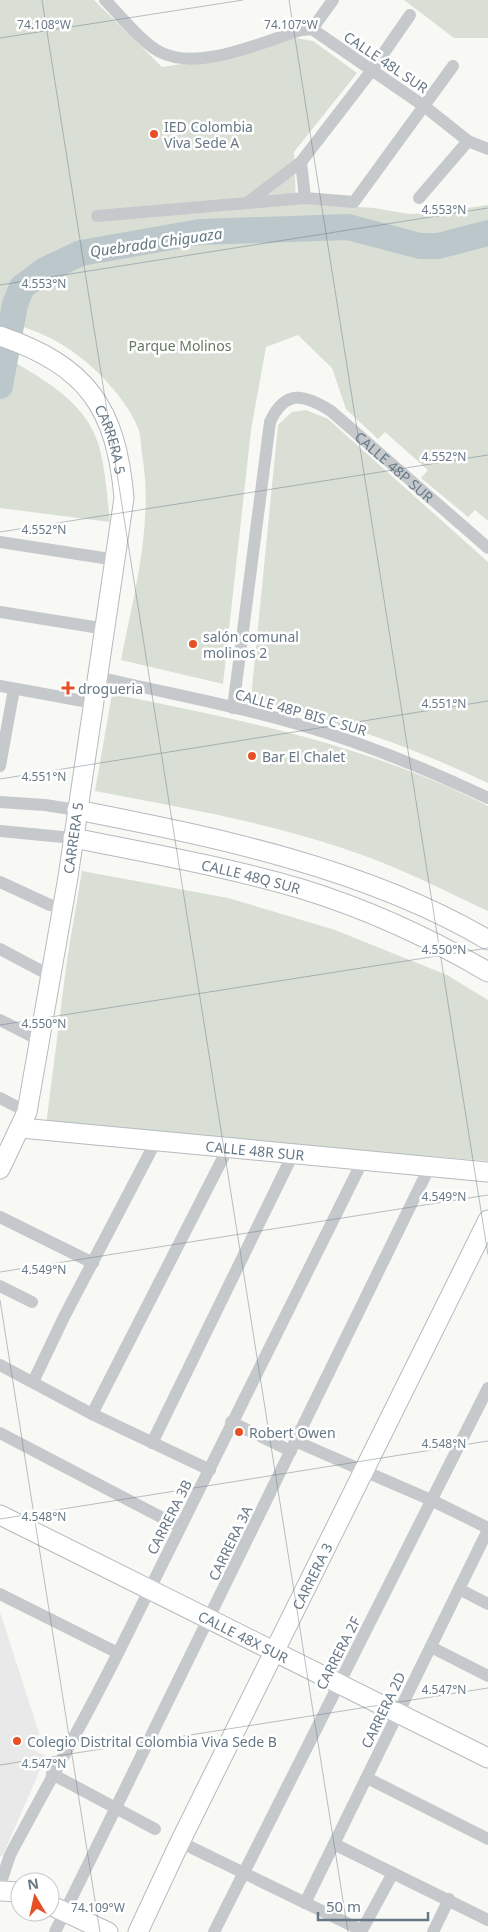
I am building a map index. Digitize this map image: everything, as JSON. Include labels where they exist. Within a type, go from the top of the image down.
[{"type":"street","points":[[104,0],[159,52],[199,60],[301,30],[312,29],[333,0]]},
{"type":"street","points":[[248,202],[301,162],[372,70],[410,15]]},
{"type":"street","name":"CALLE 48L SUR","points":[[312,29],[424,106],[468,141],[488,149]]},
{"type":"street","points":[[97,216],[306,198],[354,202],[453,66]]},
{"type":"street","points":[[419,198],[468,141]]},
{"type":"street","points":[[301,162],[306,198]]},
{"type":"street","name":"CARRERA 5","points":[[0,336],[29,346],[58,362],[89,389],[102,406],[118,450],[122,471],[124,510],[40,1040],[24,1120],[0,1169]]},
{"type":"street","name":"CALLE 48P SUR","points":[[233,708],[270,422],[276,408],[294,397],[304,397],[332,410],[488,548]]},
{"type":"street","points":[[0,542],[116,560]]},
{"type":"street","points":[[0,612],[106,629]]},
{"type":"street","name":"CALLE 48P BIS C SUR","points":[[98,678],[299,724],[356,742],[425,768],[488,798]]},
{"type":"street","points":[[0,686],[94,702]]},
{"type":"street","points":[[0,766],[14,689]]},
{"type":"street","name":"CALLE 48Q SUR","points":[[0,802],[44,805],[77,810],[213,839],[342,876],[414,903],[488,940]]},
{"type":"street","name":"CALLE 48Q SUR","points":[[0,831],[73,838],[212,867],[302,890],[417,934],[488,972]]},
{"type":"street","points":[[0,882],[50,905]]},
{"type":"street","points":[[0,949],[51,976]]},
{"type":"street","points":[[0,1020],[40,1040]]},
{"type":"street","name":"CALLE 48R SUR","points":[[0,1098],[24,1120],[156,1141],[488,1172]]},
{"type":"street","points":[[33,1382],[64,1317],[156,1141]]},
{"type":"street","points":[[92,1414],[228,1148]]},
{"type":"street","points":[[152,1443],[293,1154]]},
{"type":"street","name":"CARRERA 3B","points":[[0,1885],[10,1855],[118,1653],[210,1470],[231,1422],[363,1160]]},
{"type":"street","name":"CARRERA 3A","points":[[60,1903],[116,1808],[430,1166]]},
{"type":"street","points":[[0,1217],[93,1263]]},
{"type":"street","name":"CARRERA 3","points":[[138,1932],[180,1842],[488,1220]]},
{"type":"street","points":[[0,1286],[32,1302]]},
{"type":"street","points":[[0,1365],[92,1414],[210,1470]]},
{"type":"street","name":"CARRERA 2F","points":[[214,1932],[488,1388]]},
{"type":"street","points":[[231,1422],[431,1500],[488,1529]]},
{"type":"street","points":[[0,1433],[180,1527]]},
{"type":"street","name":"CALLE 48X SUR","points":[[0,1515],[488,1758]]},
{"type":"street","name":"CARRERA 2D","points":[[305,1903],[488,1529]]},
{"type":"street","points":[[459,1589],[488,1604]]},
{"type":"street","points":[[0,1594],[118,1653]]},
{"type":"street","points":[[431,1647],[488,1676]]},
{"type":"street","points":[[52,1774],[155,1828]]},
{"type":"street","points":[[367,1778],[488,1839]]},
{"type":"street","points":[[180,1842],[361,1931],[393,1873]]},
{"type":"street","points":[[334,1844],[449,1899],[488,1920]]},
{"type":"street","points":[[432,1932],[449,1899]]},
{"type":"street","points":[[60,1909],[108,1932]]},
{"type":"shaded area","name":"Colegio Distrital Colombia Viva Sede B","points":[[0,1612],[39,1733],[31,1749],[46,1756],[2,1857],[0,1856]]},
{"type":"green space","name":"Parque Molinos","points":[[0,0],[94,0],[162,67],[201,61],[296,38],[313,41],[357,73],[294,152],[296,203],[374,208],[409,214],[440,212],[488,205],[488,521],[475,510],[468,517],[421,478],[428,470],[385,432],[378,439],[346,409],[332,368],[298,335],[266,347],[251,430],[223,684],[121,660],[137,584],[146,506],[145,480],[138,428],[132,415],[115,390],[80,357],[56,341],[0,318]]},
{"type":"green space","points":[[404,0],[488,0],[488,38],[454,38]]},
{"type":"green space","points":[[0,354],[30,371],[59,391],[72,402],[93,430],[99,446],[105,474],[110,522],[0,508]]},
{"type":"green space","points":[[306,410],[328,419],[488,562],[488,783],[430,757],[371,735],[251,698],[278,425],[292,412]]},
{"type":"green space","points":[[112,694],[256,725],[352,751],[444,785],[488,806],[488,911],[416,877],[361,854],[312,838],[220,815],[95,791]]},
{"type":"green space","points":[[82,871],[228,898],[335,930],[447,975],[488,1000],[488,1161],[46,1125],[67,960]]},
{"type":"waterway","name":"Quebrada Chiguaza","points":[[0,386],[15,304],[22,287],[45,270],[81,253],[200,232],[348,227],[420,246],[438,246],[488,233]]},
{"type":"place","name":"IED Colombia Viva Sede A","points":[[154,134]]},
{"type":"place","name":"salón comunal molinos 2","points":[[193,644]]},
{"type":"place","name":"drogueria","points":[[68,688]]},
{"type":"place","name":"Bar El Chalet","points":[[252,756]]},
{"type":"place","name":"Robert Owen","points":[[239,1432]]},
{"type":"place","name":"Colegio Distrital Colombia Viva Sede B","points":[[17,1741]]}]
